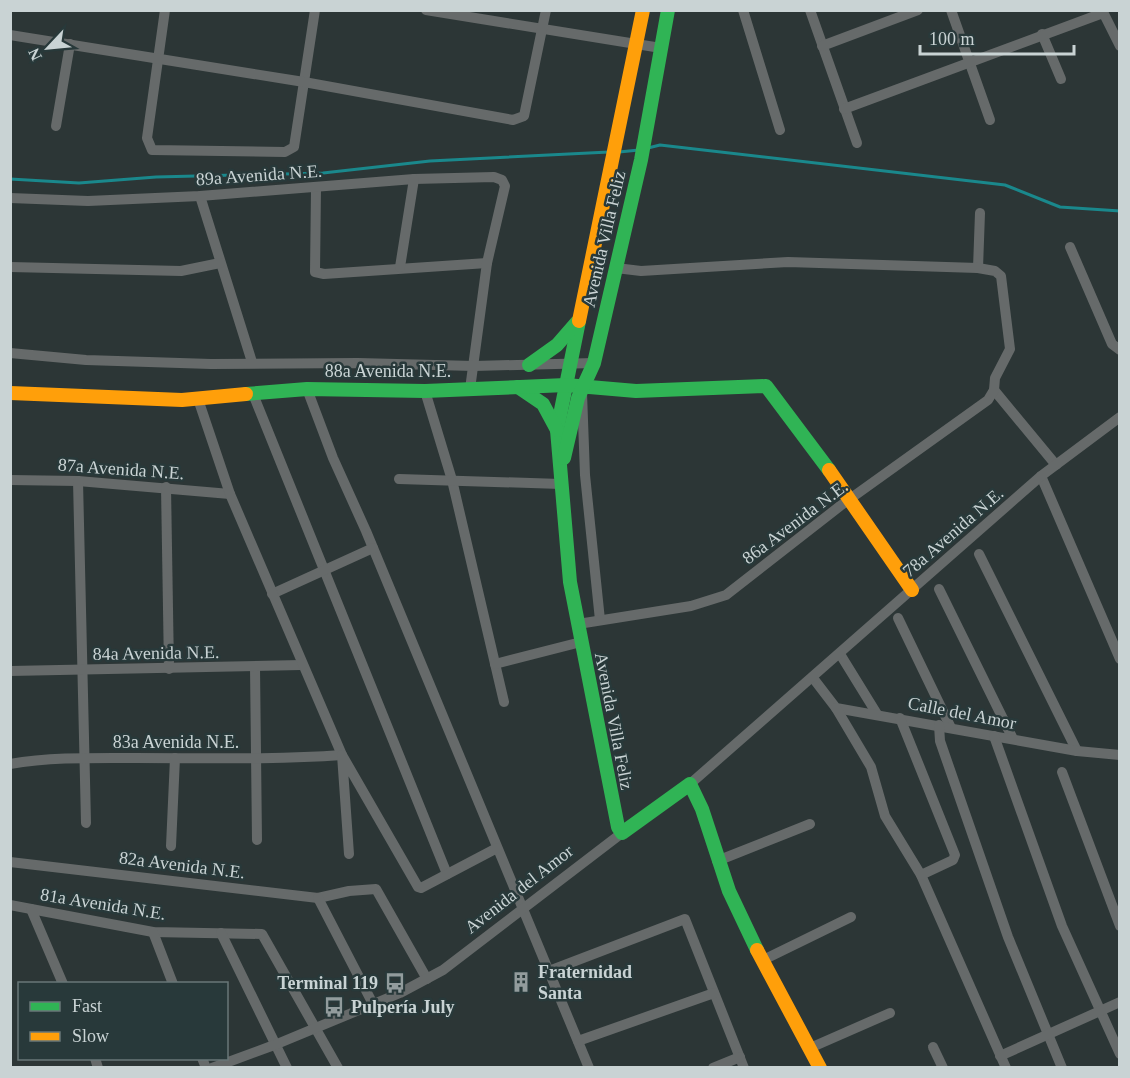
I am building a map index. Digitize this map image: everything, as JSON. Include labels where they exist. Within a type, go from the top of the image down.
[{"type":"street","points":[[165,10],[147,138],[152,150],[291,150],[294,147],[315,10]]},
{"type":"street","points":[[426,10],[661,48]]},
{"type":"street","points":[[10,35],[519,119],[524,116],[546,10]]},
{"type":"street","name":"Avenida Villa Feliz","points":[[622,832],[615,820],[570,582],[557,430],[614,163],[643,10]]},
{"type":"street","name":"Avenida Villa Feliz","points":[[561,478],[582,389],[594,363],[616,268],[640,160],[668,10]]},
{"type":"street","points":[[743,10],[780,130]]},
{"type":"street","points":[[810,10],[857,142]]},
{"type":"street","points":[[822,46],[918,10]]},
{"type":"street","points":[[951,10],[967,62],[990,120]]},
{"type":"street","points":[[844,109],[1102,12],[1119,46]]},
{"type":"street","points":[[1042,34],[1061,79]]},
{"type":"street","points":[[56,126],[70,44]]},
{"type":"street","name":"89a Avenida N.E.","points":[[10,198],[88,201],[200,196],[414,179],[494,177],[502,180],[505,186],[487,263]]},
{"type":"street","points":[[400,267],[414,179]]},
{"type":"street","points":[[316,188],[315,272],[324,274],[400,267],[487,263],[470,389]]},
{"type":"street","points":[[200,196],[252,363]]},
{"type":"street","points":[[978,268],[980,213]]},
{"type":"street","points":[[1070,247],[1112,344],[1119,350]]},
{"type":"street","points":[[616,268],[641,271],[788,262],[978,268],[995,272],[1001,276],[1004,286],[1010,349],[995,378],[994,390],[1056,465]]},
{"type":"street","points":[[10,267],[181,272],[220,263]]},
{"type":"street","points":[[529,365],[556,345],[579,319]]},
{"type":"street","name":"88a Avenida N.E.","points":[[10,353],[86,360],[211,364],[474,366],[594,363]]},
{"type":"street","name":"88a Avenida N.E.","points":[[10,393],[198,399],[307,389],[425,391],[566,386],[582,389],[647,391],[766,386],[851,499]]},
{"type":"street","points":[[518,387],[530,392],[548,408],[557,430]]},
{"type":"street","points":[[307,389],[333,458],[373,548],[589,1068]]},
{"type":"street","points":[[582,389],[585,419],[585,475],[600,620]]},
{"type":"street","name":"86a Avenida N.E.","points":[[578,624],[691,606],[726,595],[851,499],[988,400],[994,390]]},
{"type":"street","points":[[425,391],[452,480],[504,702]]},
{"type":"street","points":[[253,394],[447,874]]},
{"type":"street","points":[[198,399],[230,494],[342,755],[418,887],[421,888],[497,848]]},
{"type":"street","name":"78a Avenida N.E.","points":[[813,678],[1041,477],[1119,417]]},
{"type":"street","points":[[1041,477],[1116,643],[1119,659]]},
{"type":"street","points":[[399,479],[561,478]]},
{"type":"street","name":"87a Avenida N.E.","points":[[10,480],[78,481],[230,494]]},
{"type":"street","points":[[78,481],[86,823]]},
{"type":"street","points":[[166,488],[169,669]]},
{"type":"street","points":[[851,499],[912,590]]},
{"type":"street","points":[[272,594],[373,548]]},
{"type":"street","points":[[979,554],[1077,751]]},
{"type":"street","points":[[939,589],[1013,739]]},
{"type":"street","points":[[898,618],[951,728]]},
{"type":"street","points":[[495,664],[581,642]]},
{"type":"street","points":[[840,654],[877,714]]},
{"type":"street","name":"84a Avenida N.E.","points":[[10,671],[302,665]]},
{"type":"street","points":[[255,667],[257,840]]},
{"type":"street","points":[[813,678],[836,708],[871,767],[885,816],[921,875],[1006,1068]]},
{"type":"street","name":"Avenida del Amor","points":[[212,1068],[277,1044],[427,979],[622,832],[690,784],[813,678]]},
{"type":"street","name":"Calle del Amor","points":[[836,708],[1077,751],[1119,755]]},
{"type":"street","points":[[900,718],[955,855],[954,860],[921,875]]},
{"type":"street","points":[[939,725],[940,741],[986,876],[1062,1068]]},
{"type":"street","points":[[994,736],[1062,926],[1119,1054]]},
{"type":"street","points":[[342,755],[349,854]]},
{"type":"street","name":"83a Avenida N.E.","points":[[10,764],[33,760],[85,758],[257,759],[342,755]]},
{"type":"street","points":[[171,846],[175,758]]},
{"type":"street","points":[[1062,772],[1119,926]]},
{"type":"street","points":[[690,784],[702,804],[717,861],[763,960],[820,1068]]},
{"type":"street","points":[[717,861],[810,824]]},
{"type":"street","name":"82a Avenida N.E.","points":[[10,862],[318,898],[349,891],[376,889],[427,979]]},
{"type":"street","points":[[318,898],[373,1004]]},
{"type":"street","name":"81a Avenida N.E.","points":[[10,905],[153,932],[262,934],[316,1027]]},
{"type":"street","points":[[31,909],[62,982]]},
{"type":"street","points":[[763,960],[851,916]]},
{"type":"street","points":[[549,971],[685,919],[742,1062],[713,1068]]},
{"type":"street","points":[[153,932],[172,982]]},
{"type":"street","points":[[221,933],[287,1068]]},
{"type":"street","points":[[578,1041],[714,993]]},
{"type":"street","points":[[1000,1056],[1119,1002]]},
{"type":"street","points":[[810,1048],[890,1013]]},
{"type":"street","points":[[316,1027],[338,1068]]},
{"type":"street","points":[[933,1047],[943,1068]]},
{"type":"waterway","points":[[648,148],[660,145],[1005,185],[1060,207],[1120,211]]},
{"type":"waterway","points":[[619,152],[639,150]]},
{"type":"waterway","points":[[10,179],[79,183],[156,177],[323,173],[430,161],[609,152]]},
{"type":"traffic: fast","points":[[564,458],[578,398],[594,363],[641,160],[668,10]]},
{"type":"traffic: fast","points":[[579,321],[557,430],[570,582],[618,827],[622,833],[690,784],[702,809],[729,891],[757,950]]},
{"type":"traffic: fast","points":[[529,365],[557,345],[577,322]]},
{"type":"traffic: fast","points":[[246,394],[307,389],[425,391],[566,385],[636,391],[766,386],[829,470]]},
{"type":"traffic: fast","points":[[518,387],[543,404],[557,430]]},
{"type":"traffic: slow","points":[[579,321],[643,10]]},
{"type":"traffic: slow","points":[[10,393],[182,400],[246,394]]},
{"type":"traffic: slow","points":[[829,470],[912,590]]},
{"type":"traffic: slow","points":[[757,950],[820,1068]]},
{"type":"place","name":"Fraternidad Santa","points":[[521,982]]},
{"type":"place","name":"Terminal 119","points":[[395,983]]},
{"type":"place","name":"Pulpería July","points":[[334,1007]]}]
